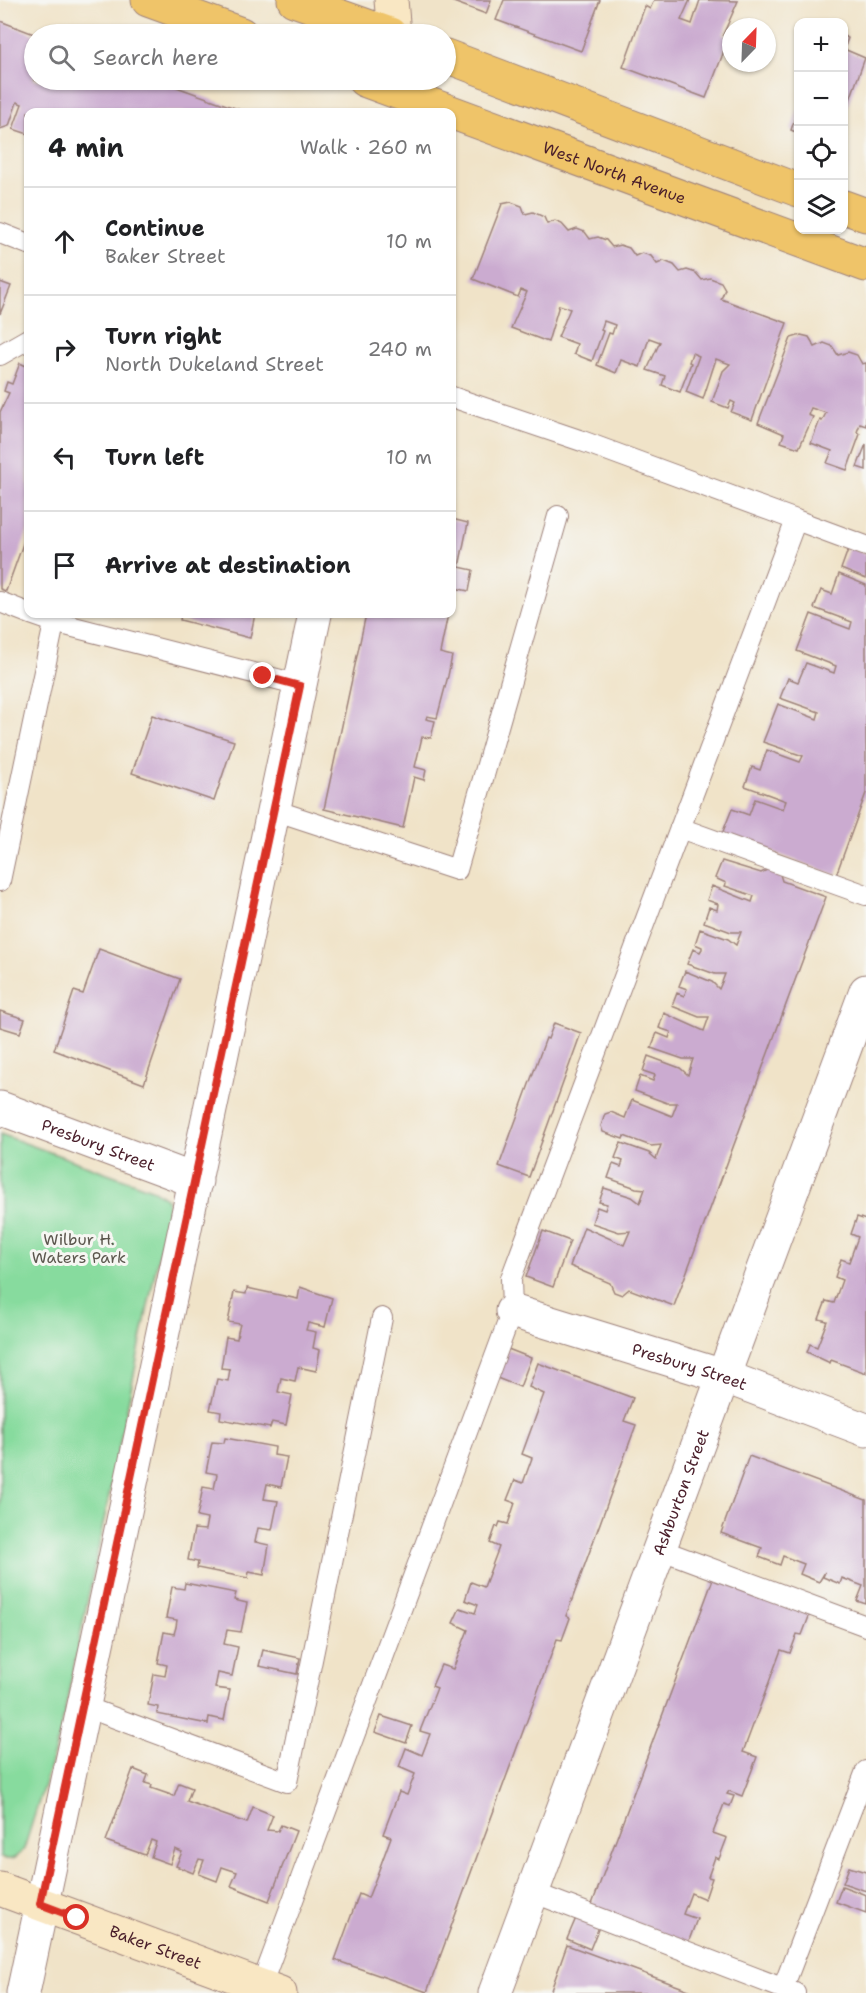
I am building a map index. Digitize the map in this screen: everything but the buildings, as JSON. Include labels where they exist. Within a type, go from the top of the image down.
[{"type":"main road","points":[[148,0],[214,24]]},
{"type":"main road","points":[[294,0],[363,24]]},
{"type":"main road","points":[[456,60],[794,188]]},
{"type":"main road","name":"West North Avenue","points":[[392,90],[441,108]]},
{"type":"main road","name":"West North Avenue","points":[[456,113],[866,265]]},
{"type":"main road","points":[[848,209],[866,215]]},
{"type":"street","points":[[391,0],[392,24]]},
{"type":"street","points":[[23,1993],[40,1904],[314,618]]},
{"type":"street","name":"Ashburton Street","points":[[495,1993],[866,991]]},
{"type":"street","name":"Presbury Street","points":[[0,1108],[196,1180]]},
{"type":"street","name":"Presbury Street","points":[[512,1311],[723,1376],[866,1430]]},
{"type":"street","name":"Baker Street","points":[[0,1889],[271,1990]]},
{"type":"lane","points":[[0,233],[24,242]]},
{"type":"lane","points":[[0,355],[24,341]]},
{"type":"lane","points":[[456,397],[866,546]]},
{"type":"lane","points":[[274,810],[457,870],[558,516]]},
{"type":"lane","points":[[271,1990],[512,1311],[511,1278],[796,519]]},
{"type":"lane","points":[[0,602],[24,611]]},
{"type":"lane","points":[[0,881],[55,618],[300,686]]},
{"type":"lane","points":[[680,828],[866,895]]},
{"type":"lane","points":[[83,1706],[287,1782],[382,1318]]},
{"type":"lane","points":[[659,1549],[866,1626]]},
{"type":"lane","points":[[532,1892],[789,1991],[866,1771]]},
{"type":"green space","name":"Wilbur H. Waters Park","points":[[0,1134],[154,1190],[167,1199],[168,1209],[60,1734],[24,1849],[11,1859],[0,1857]]},
{"type":"route","points":[[77,1918],[40,1904],[300,686],[263,676]]}]
